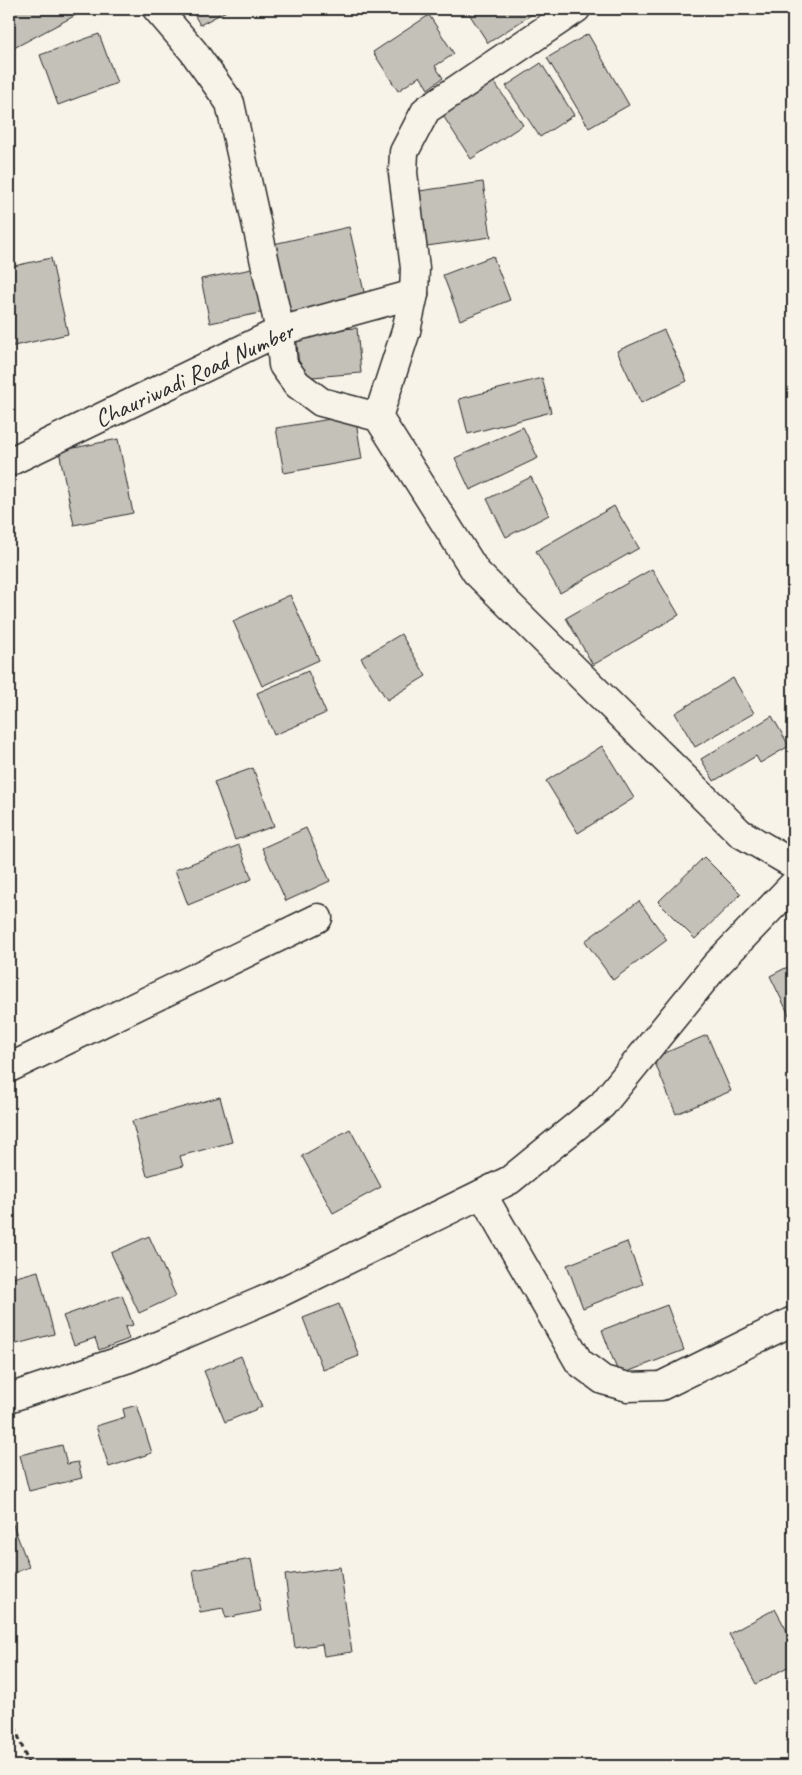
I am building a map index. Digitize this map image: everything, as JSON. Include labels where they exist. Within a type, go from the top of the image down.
[{"type":"street","points":[[157,9],[193,51],[230,102],[280,331],[283,365],[297,384],[321,402],[378,417],[476,572],[740,833],[793,864]]},
{"type":"street","points":[[378,417],[406,331],[414,294],[415,268],[403,173],[404,152],[412,134],[426,110],[576,9]]},
{"type":"street","name":"Chauriwadi Road Number","points":[[9,462],[280,331],[414,294]]},
{"type":"street","points":[[10,1392],[129,1358],[269,1298],[510,1180],[602,1105],[715,966],[793,885]]},
{"type":"street","points":[[9,1068],[318,918]]},
{"type":"street","points":[[482,1194],[579,1362],[603,1380],[628,1387],[661,1386],[793,1321]]},
{"type":"path","points":[[9,1710],[28,1766]]},
{"type":"building","points":[[9,9],[73,9],[76,15],[12,49],[9,44]]},
{"type":"building","points":[[191,9],[230,9],[200,25]]},
{"type":"building","points":[[466,9],[540,9],[488,43]]},
{"type":"building","points":[[429,15],[454,54],[435,66],[443,78],[428,89],[420,76],[398,91],[373,52]]},
{"type":"building","points":[[99,34],[117,83],[58,105],[40,55]]},
{"type":"building","points":[[588,34],[629,105],[589,128],[547,58]]},
{"type":"building","points":[[541,63],[574,115],[540,137],[506,86]]},
{"type":"building","points":[[493,80],[523,125],[471,159],[442,114]]},
{"type":"building","points":[[483,182],[491,237],[427,246],[419,191]]},
{"type":"building","points":[[349,227],[365,296],[285,314],[269,245]]},
{"type":"building","points":[[493,256],[510,300],[460,320],[443,275]]},
{"type":"building","points":[[51,258],[68,334],[9,347],[9,267]]},
{"type":"building","points":[[262,267],[270,311],[210,323],[201,279]]},
{"type":"building","points":[[357,328],[361,373],[300,378],[296,332]]},
{"type":"building","points":[[664,330],[687,381],[641,403],[617,351]]},
{"type":"building","points":[[542,378],[551,412],[468,434],[459,399]]},
{"type":"building","points":[[355,415],[362,459],[284,473],[276,428]]},
{"type":"building","points":[[523,427],[538,458],[470,490],[455,458]]},
{"type":"building","points":[[118,439],[133,513],[74,525],[59,451]]},
{"type":"building","points":[[531,477],[549,515],[506,537],[487,499]]},
{"type":"building","points":[[614,506],[639,548],[560,593],[536,551]]},
{"type":"building","points":[[652,569],[679,615],[593,665],[566,618]]},
{"type":"building","points":[[290,595],[319,660],[262,686],[233,621]]},
{"type":"building","points":[[401,634],[426,676],[387,700],[361,658]]},
{"type":"building","points":[[308,671],[326,713],[274,735],[257,693]]},
{"type":"building","points":[[733,678],[754,713],[695,747],[675,713]]},
{"type":"building","points":[[772,716],[789,746],[760,763],[756,756],[714,781],[701,759]]},
{"type":"building","points":[[602,746],[634,798],[578,833],[546,781]]},
{"type":"building","points":[[253,768],[274,826],[235,840],[214,782]]},
{"type":"building","points":[[306,828],[330,881],[286,901],[262,848]]},
{"type":"building","points":[[239,845],[252,879],[188,905],[175,870]]},
{"type":"building","points":[[704,857],[741,894],[695,939],[658,902]]},
{"type":"building","points":[[639,901],[667,940],[613,980],[585,941]]},
{"type":"building","points":[[793,964],[793,1023],[770,976]]},
{"type":"building","points":[[707,1035],[731,1091],[676,1114],[653,1058]]},
{"type":"building","points":[[220,1097],[232,1142],[180,1156],[183,1166],[147,1176],[132,1121]]},
{"type":"building","points":[[350,1129],[381,1187],[333,1213],[302,1156]]},
{"type":"building","points":[[149,1236],[176,1296],[139,1313],[111,1253]]},
{"type":"building","points":[[627,1242],[643,1284],[583,1308],[567,1265]]},
{"type":"building","points":[[38,1271],[54,1334],[9,1346],[9,1279]]},
{"type":"building","points":[[122,1295],[133,1325],[125,1327],[129,1339],[99,1350],[95,1338],[74,1345],[63,1316]]},
{"type":"building","points":[[339,1304],[359,1356],[323,1370],[303,1318]]},
{"type":"building","points":[[667,1305],[684,1350],[619,1375],[602,1330]]},
{"type":"building","points":[[241,1356],[262,1407],[225,1422],[204,1371]]},
{"type":"building","points":[[137,1405],[152,1453],[109,1467],[96,1426],[125,1417],[123,1409]]},
{"type":"building","points":[[62,1445],[67,1464],[78,1462],[82,1478],[29,1491],[20,1455]]},
{"type":"building","points":[[12,1522],[29,1567],[9,1575],[9,1524]]},
{"type":"building","points":[[251,1559],[261,1611],[226,1618],[223,1608],[200,1612],[193,1570]]},
{"type":"building","points":[[340,1567],[352,1652],[324,1656],[322,1644],[295,1648],[285,1575]]},
{"type":"building","points":[[775,1609],[793,1642],[793,1664],[756,1684],[729,1634]]}]
